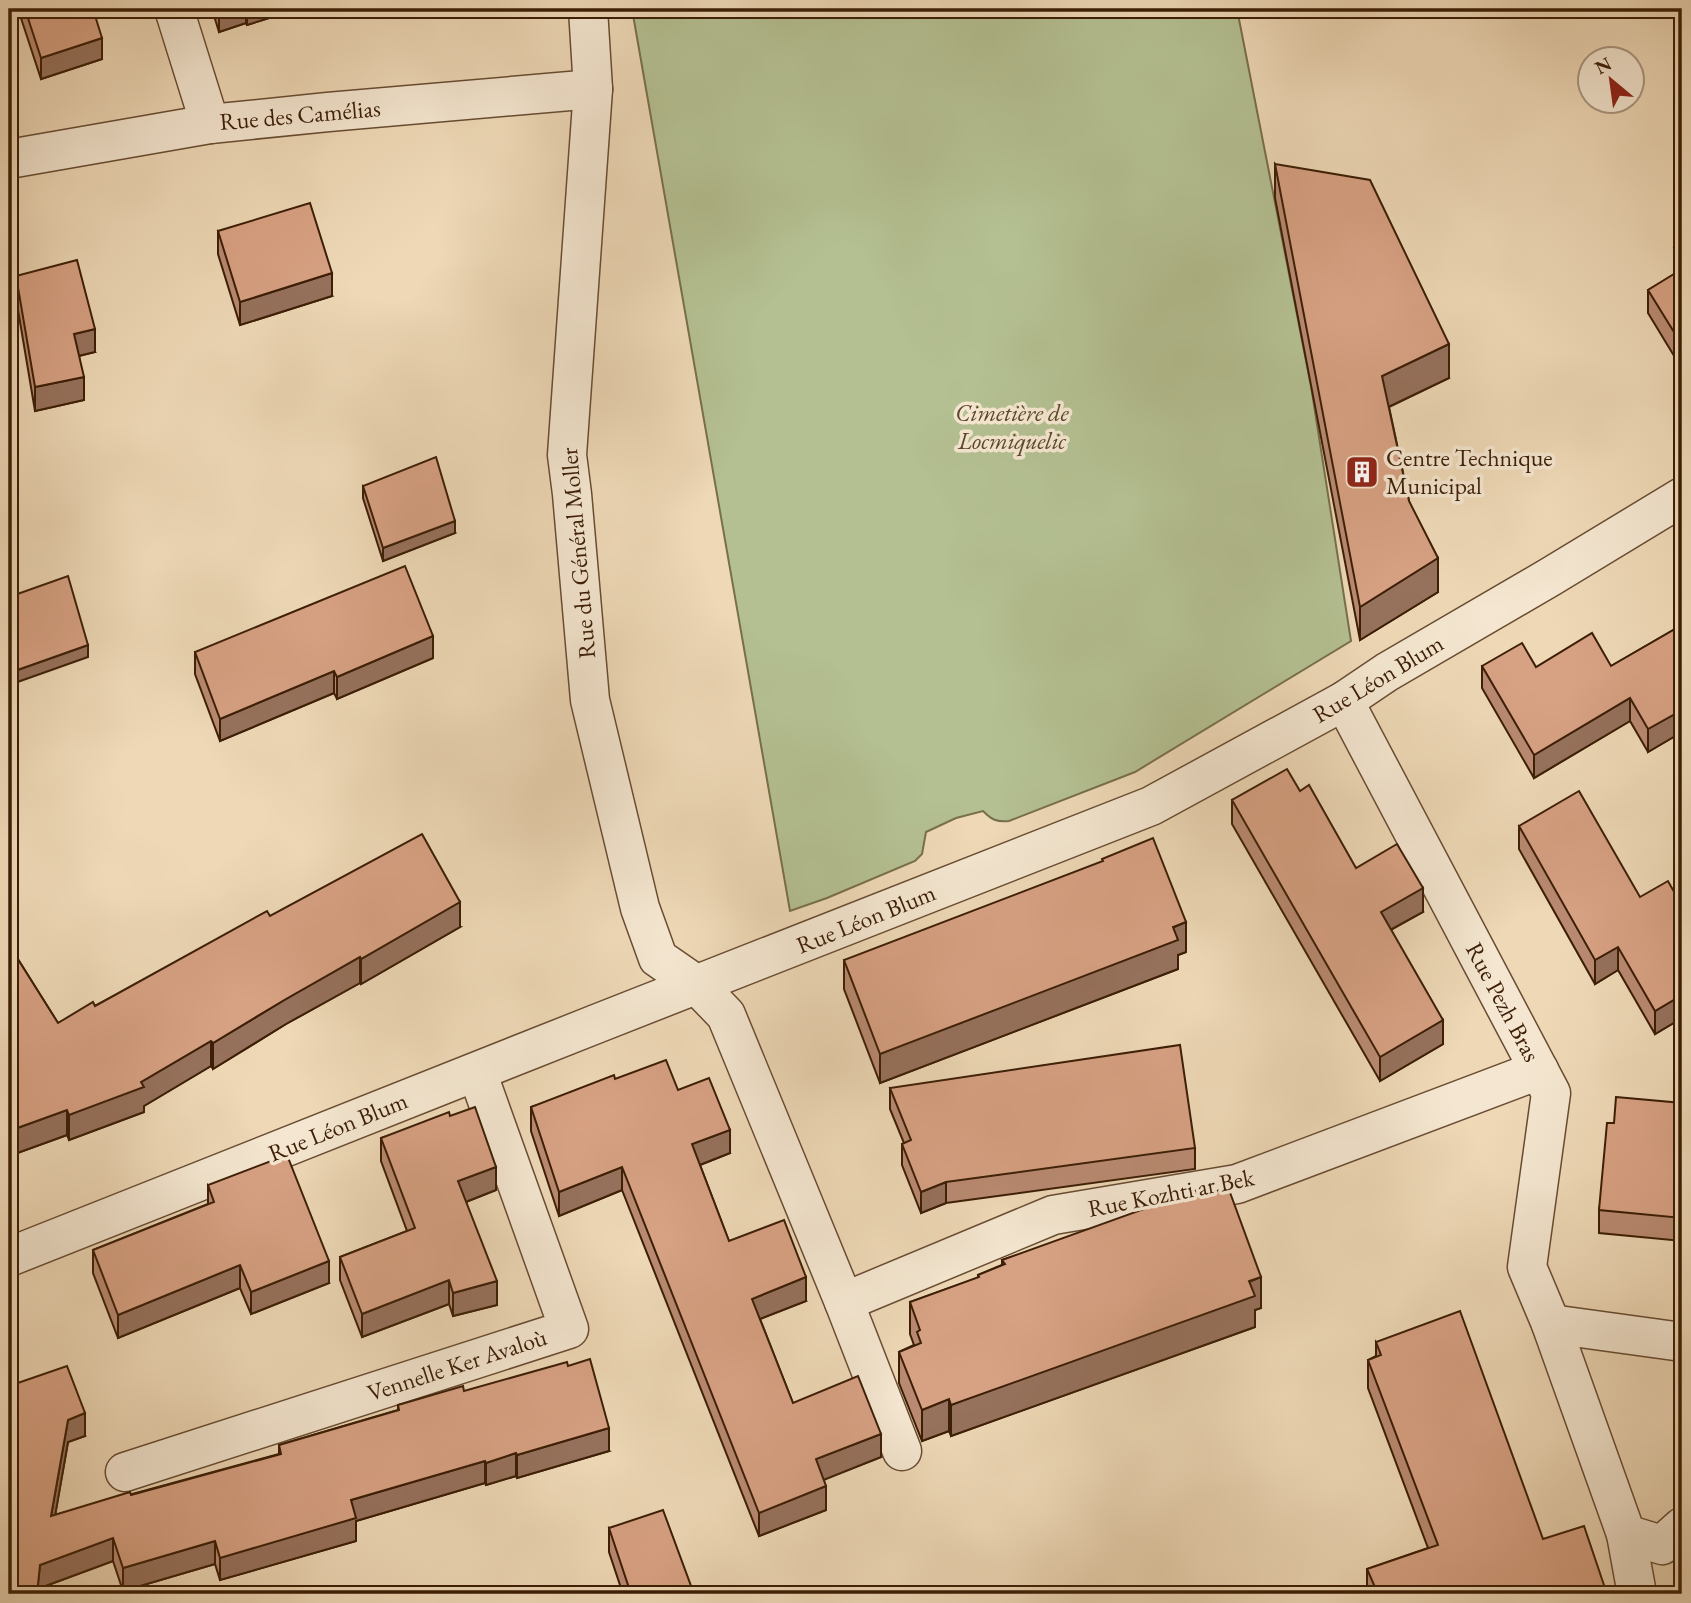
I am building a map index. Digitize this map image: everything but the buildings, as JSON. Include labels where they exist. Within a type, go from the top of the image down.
[{"type":"street","points":[[174,9],[210,124]]},
{"type":"street","name":"Rue du Général Moller","points":[[588,9],[593,89],[567,456],[590,700],[640,908],[659,958],[696,985]]},
{"type":"street","name":"Rue des Camélias","points":[[9,159],[210,124],[593,89]]},
{"type":"street","name":"Rue Léon Blum","points":[[9,1258],[1151,806],[1344,701],[1387,672],[1682,497]]},
{"type":"street","name":"Rue Pezh Bras","points":[[1344,701],[1551,1093],[1527,1267],[1551,1324],[1626,1534],[1637,1594]]},
{"type":"street","points":[[696,985],[726,1015],[902,1451]]},
{"type":"street","name":"Rue Kozhti ar Bek","points":[[844,1302],[1053,1215],[1237,1185],[1539,1070]]},
{"type":"street","name":"Vennelle Ker Avaloù","points":[[125,1472],[569,1329],[477,1072]]},
{"type":"street","points":[[1551,1324],[1682,1342]]},
{"type":"street","points":[[1626,1534],[1662,1545],[1682,1527]]},
{"type":"green space","name":"Cimetière de Locmiquelic","points":[[632,9],[1237,9],[1311,386],[1351,641],[1135,772],[1009,821],[994,820],[983,811],[956,818],[926,832],[922,854],[915,861],[790,911]]},
{"type":"place","name":"Centre Technique Municipal","points":[[1362,472]]}]
